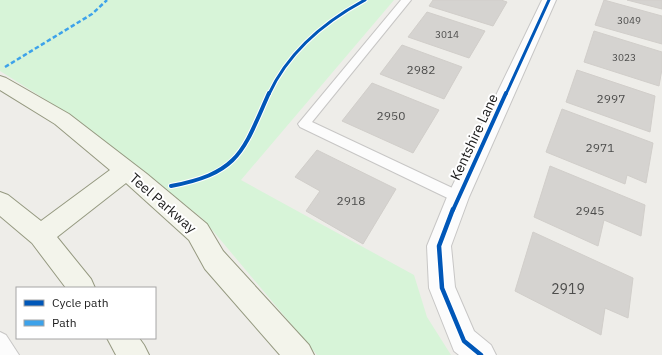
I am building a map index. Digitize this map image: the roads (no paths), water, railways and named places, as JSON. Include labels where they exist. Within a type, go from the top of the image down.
[{"type":"main road","name":"Teel Parkway","points":[[0,82],[62,118],[198,232],[214,260],[299,355]]},
{"type":"main road","points":[[41,235],[126,171]]},
{"type":"main road","points":[[0,202],[41,235],[81,287]]},
{"type":"main road","points":[[122,339],[134,355]]},
{"type":"street","name":"Kentshire Lane","points":[[481,355],[464,341],[442,288],[439,246],[458,197],[550,0]]},
{"type":"lane","points":[[406,0],[304,124],[458,197]]},
{"type":"lane","points":[[0,341],[10,355]]}]
